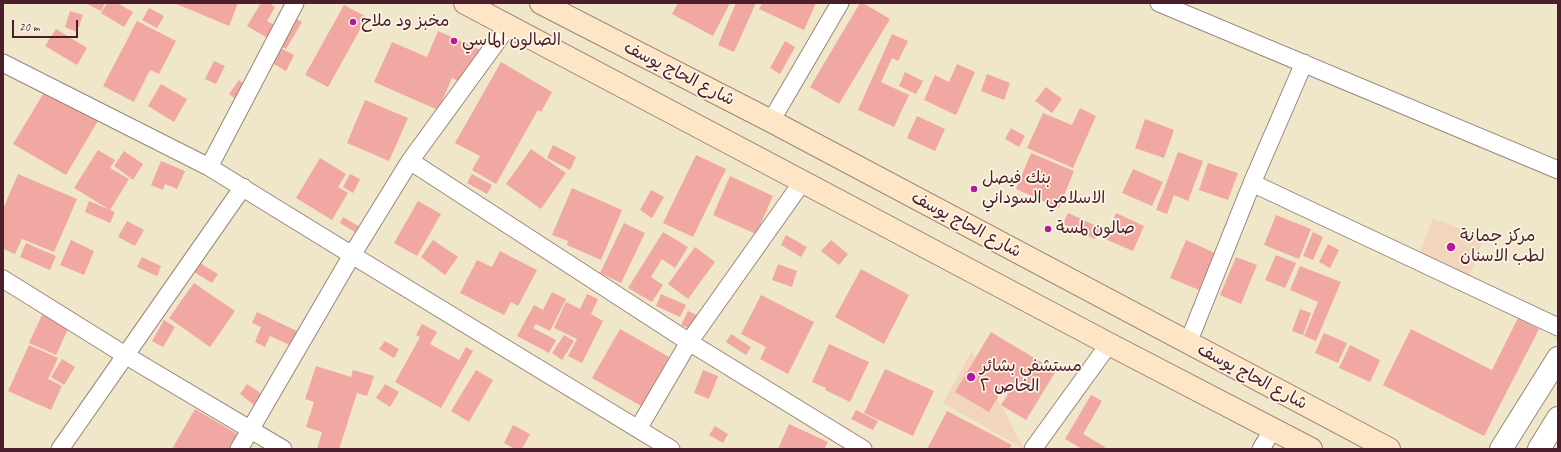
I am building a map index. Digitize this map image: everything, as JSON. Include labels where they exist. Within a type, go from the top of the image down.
[{"type":"main road","points":[[466,3],[1109,344],[1311,449]]},
{"type":"main road","name":"شارع الحاج يوسف","points":[[541,3],[772,121],[1389,449]]},
{"type":"street","points":[[210,167],[295,3]]},
{"type":"street","points":[[772,121],[840,3]]},
{"type":"street","points":[[1160,3],[1558,170]]},
{"type":"street","points":[[239,449],[352,256],[410,161],[509,26]]},
{"type":"street","points":[[3,63],[210,167],[352,256],[671,449]]},
{"type":"street","points":[[1188,343],[1252,183],[1304,63]]},
{"type":"street","points":[[410,161],[690,342],[863,449]]},
{"type":"street","points":[[638,428],[690,342],[803,181]]},
{"type":"street","points":[[1252,183],[1558,327]]},
{"type":"street","points":[[60,449],[243,187]]},
{"type":"street","points":[[3,279],[125,355],[283,449]]},
{"type":"street","points":[[1033,449],[1109,344]]},
{"type":"street","points":[[1501,449],[1558,358]]},
{"type":"street","points":[[1539,449],[1558,418]]},
{"type":"street","points":[[1261,449],[1273,429]]},
{"type":"shaded area","name":"مركز جمانة لطب الاسنان","points":[[1433,218],[1484,238],[1469,277],[1418,257]]},
{"type":"shaded area","name":"مستشفى بشائر الخاص ٢","points":[[972,351],[1024,449],[943,403]]},
{"type":"building","points":[[85,3],[105,3],[101,11]]},
{"type":"building","points":[[107,3],[117,3],[133,12],[124,27],[101,13]]},
{"type":"building","points":[[174,3],[238,3],[229,26]]},
{"type":"building","points":[[261,3],[269,3],[275,7],[267,21],[280,28],[288,14],[302,22],[286,49],[247,26]]},
{"type":"building","points":[[678,3],[730,3],[713,36],[672,14]]},
{"type":"building","points":[[736,3],[756,3],[734,52],[718,45]]},
{"type":"building","points":[[762,3],[816,3],[804,30],[759,9]]},
{"type":"building","points":[[860,3],[863,3],[890,19],[839,104],[810,87]]},
{"type":"building","points":[[344,5],[367,17],[328,87],[305,75]]},
{"type":"building","points":[[149,8],[164,16],[157,28],[142,20]]},
{"type":"building","points":[[70,11],[83,15],[77,32],[65,27]]},
{"type":"building","points":[[137,21],[176,41],[159,74],[150,70],[134,102],[103,86]]},
{"type":"building","points":[[56,29],[87,48],[77,65],[45,46]]},
{"type":"building","points":[[438,31],[483,51],[468,86],[452,78],[438,110],[374,82],[392,42],[427,57]]},
{"type":"building","points":[[892,34],[908,41],[898,61],[892,58],[881,82],[909,95],[894,127],[858,110]]},
{"type":"building","points":[[785,41],[795,47],[780,74],[770,68]]},
{"type":"building","points":[[273,44],[294,55],[286,71],[265,59]]},
{"type":"building","points":[[214,61],[225,66],[216,84],[205,79]]},
{"type":"building","points":[[501,62],[552,92],[541,112],[538,110],[496,184],[472,170],[480,156],[455,143]]},
{"type":"building","points":[[957,64],[975,72],[956,115],[924,100],[935,75],[949,82]]},
{"type":"building","points":[[905,72],[923,81],[916,94],[899,86]]},
{"type":"building","points":[[987,74],[1010,83],[1004,100],[981,91]]},
{"type":"building","points":[[239,80],[248,87],[238,101],[229,94]]},
{"type":"building","points":[[51,81],[102,114],[66,175],[13,144]]},
{"type":"building","points":[[161,84],[187,99],[174,122],[148,106]]},
{"type":"building","points":[[1046,87],[1062,99],[1052,113],[1035,101]]},
{"type":"building","points":[[365,100],[408,118],[389,161],[347,143]]},
{"type":"building","points":[[1080,108],[1096,116],[1073,168],[1027,148],[1043,113],[1072,125]]},
{"type":"building","points":[[917,116],[945,129],[935,151],[907,138]]},
{"type":"building","points":[[1145,119],[1174,130],[1164,158],[1135,148]]},
{"type":"building","points":[[1011,128],[1025,136],[1019,147],[1005,139]]},
{"type":"building","points":[[553,145],[576,157],[570,170],[547,158]]},
{"type":"building","points":[[531,149],[566,173],[541,209],[506,184]]},
{"type":"building","points":[[98,150],[115,160],[110,168],[129,179],[110,210],[74,188]]},
{"type":"building","points":[[124,151],[143,164],[133,180],[114,166]]},
{"type":"building","points":[[1178,152],[1203,161],[1188,201],[1174,195],[1167,214],[1156,210]]},
{"type":"building","points":[[1031,153],[1074,171],[1059,208],[1016,189]]},
{"type":"building","points":[[696,155],[726,169],[693,237],[663,223]]},
{"type":"building","points":[[320,158],[346,174],[338,187],[348,193],[332,220],[296,198]]},
{"type":"building","points":[[161,161],[185,171],[177,189],[165,184],[163,190],[151,185]]},
{"type":"building","points":[[1208,163],[1238,173],[1228,200],[1199,190]]},
{"type":"building","points":[[1133,169],[1163,182],[1152,206],[1122,193]]},
{"type":"building","points":[[18,174],[77,199],[54,252],[22,239],[15,254],[3,249],[3,209]]},
{"type":"building","points":[[350,174],[360,179],[353,193],[343,187]]},
{"type":"building","points":[[472,174],[492,185],[487,194],[467,183]]},
{"type":"building","points":[[730,176],[773,196],[756,234],[713,215]]},
{"type":"building","points":[[572,188],[622,210],[601,260],[567,245],[568,241],[552,235]]},
{"type":"building","points":[[651,190],[664,197],[652,218],[640,210]]},
{"type":"building","points":[[89,201],[115,212],[110,223],[85,212]]},
{"type":"building","points":[[418,201],[441,214],[417,256],[394,243]]},
{"type":"building","points":[[1068,213],[1101,228],[1095,239],[1063,224]]},
{"type":"building","points":[[1116,213],[1144,226],[1133,251],[1105,239]]},
{"type":"building","points":[[1276,215],[1311,229],[1299,259],[1264,245]]},
{"type":"building","points":[[343,217],[362,228],[358,234],[340,223]]},
{"type":"building","points":[[127,221],[144,230],[135,246],[118,237]]},
{"type":"building","points":[[624,223],[645,233],[621,283],[600,273]]},
{"type":"building","points":[[663,232],[688,247],[675,268],[662,259],[651,277],[663,285],[652,302],[628,288]]},
{"type":"building","points":[[1313,232],[1323,237],[1313,260],[1303,256]]},
{"type":"building","points":[[786,235],[807,247],[801,257],[781,245]]},
{"type":"building","points":[[71,240],[94,251],[84,275],[60,265]]},
{"type":"building","points":[[433,240],[458,257],[445,275],[421,257]]},
{"type":"building","points":[[831,240],[848,254],[839,265],[821,251]]},
{"type":"building","points":[[1186,240],[1215,253],[1199,290],[1170,278]]},
{"type":"building","points":[[26,243],[56,256],[50,270],[20,257]]},
{"type":"building","points":[[1328,244],[1339,250],[1330,268],[1319,262]]},
{"type":"building","points":[[695,247],[715,262],[688,299],[668,284]]},
{"type":"building","points":[[500,251],[537,270],[518,306],[511,302],[504,315],[460,293],[477,260],[492,267]]},
{"type":"building","points":[[1276,255],[1296,263],[1285,288],[1265,280]]},
{"type":"building","points":[[142,257],[161,266],[157,276],[137,267]]},
{"type":"building","points":[[1236,257],[1257,265],[1241,304],[1220,295]]},
{"type":"building","points":[[195,260],[218,274],[212,283],[189,269]]},
{"type":"building","points":[[778,264],[797,271],[792,287],[772,280]]},
{"type":"building","points":[[1300,266],[1341,282],[1316,341],[1304,336],[1318,302],[1290,290]]},
{"type":"building","points":[[861,269],[909,295],[884,344],[835,317]]},
{"type":"building","points":[[194,283],[235,311],[210,347],[169,318]]},
{"type":"building","points":[[552,292],[566,299],[550,331],[536,324],[533,328],[556,340],[549,353],[517,336],[534,305],[543,310]]},
{"type":"building","points":[[587,294],[598,299],[591,314],[603,321],[582,363],[568,356],[577,339],[554,328],[566,302],[580,309]]},
{"type":"building","points":[[661,294],[686,305],[680,317],[656,306]]},
{"type":"building","points":[[761,295],[814,322],[788,374],[760,359],[766,347],[741,334]]},
{"type":"building","points":[[1300,309],[1311,313],[1303,335],[1292,331]]},
{"type":"building","points":[[688,311],[697,315],[690,329],[681,325]]},
{"type":"building","points":[[257,312],[299,332],[292,346],[270,336],[265,347],[255,342],[261,327],[252,323]]},
{"type":"building","points":[[42,315],[69,327],[56,355],[29,343]]},
{"type":"building","points":[[1518,318],[1539,329],[1484,436],[1383,385],[1411,329],[1492,370]]},
{"type":"building","points":[[164,320],[175,327],[163,347],[152,341]]},
{"type":"building","points":[[422,324],[437,332],[430,344],[459,360],[466,347],[473,351],[441,408],[395,382],[420,337],[416,335]]},
{"type":"building","points":[[620,329],[669,357],[641,406],[592,378]]},
{"type":"building","points":[[991,332],[1056,371],[1026,420],[1001,405],[1008,394],[1002,390],[989,412],[955,392]]},
{"type":"building","points":[[1324,333],[1347,343],[1338,363],[1315,353]]},
{"type":"building","points":[[731,334],[751,347],[746,355],[726,342]]},
{"type":"building","points":[[564,335],[574,341],[562,360],[552,353]]},
{"type":"building","points":[[385,341],[399,349],[394,358],[379,349]]},
{"type":"building","points":[[829,344],[869,362],[850,402],[825,390],[826,388],[812,382]]},
{"type":"building","points":[[29,345],[58,358],[48,379],[62,386],[51,410],[8,391]]},
{"type":"building","points":[[1350,345],[1380,360],[1370,382],[1339,368]]},
{"type":"building","points":[[62,359],[75,367],[64,385],[51,377]]},
{"type":"building","points":[[316,366],[351,377],[353,370],[374,376],[367,396],[357,393],[339,449],[317,449],[322,432],[306,427],[314,402],[305,399]]},
{"type":"building","points":[[885,369],[934,391],[913,436],[864,413]]},
{"type":"building","points":[[476,370],[493,380],[469,422],[451,411]]},
{"type":"building","points":[[703,370],[718,376],[709,399],[694,393]]},
{"type":"building","points":[[247,384],[262,394],[254,405],[240,394]]},
{"type":"building","points":[[385,384],[399,392],[390,407],[376,398]]},
{"type":"building","points":[[1091,395],[1102,401],[1083,434],[1105,447],[1104,449],[1082,449],[1065,439]]},
{"type":"building","points":[[195,409],[244,438],[237,449],[172,449]]},
{"type":"building","points":[[856,410],[878,421],[873,430],[851,419]]},
{"type":"building","points":[[947,411],[1012,445],[1009,449],[927,449]]},
{"type":"building","points":[[789,424],[828,442],[824,449],[778,449]]},
{"type":"building","points":[[513,425],[530,434],[522,449],[515,449],[504,443]]},
{"type":"building","points":[[715,426],[728,434],[723,443],[709,435]]},
{"type":"place","name":"مخبز ود ملاح","points":[[353,22]]},
{"type":"place","name":"الصالون الماسي","points":[[454,41]]},
{"type":"place","name":"بنك فيصل الاسلامي السوداني","points":[[974,189]]},
{"type":"place","name":"صالون لمسة","points":[[1048,229]]},
{"type":"place","name":"مركز جمانة لطب الاسنان","points":[[1451,247]]},
{"type":"place","name":"مستشفى بشائر الخاص ٢","points":[[971,377]]}]
